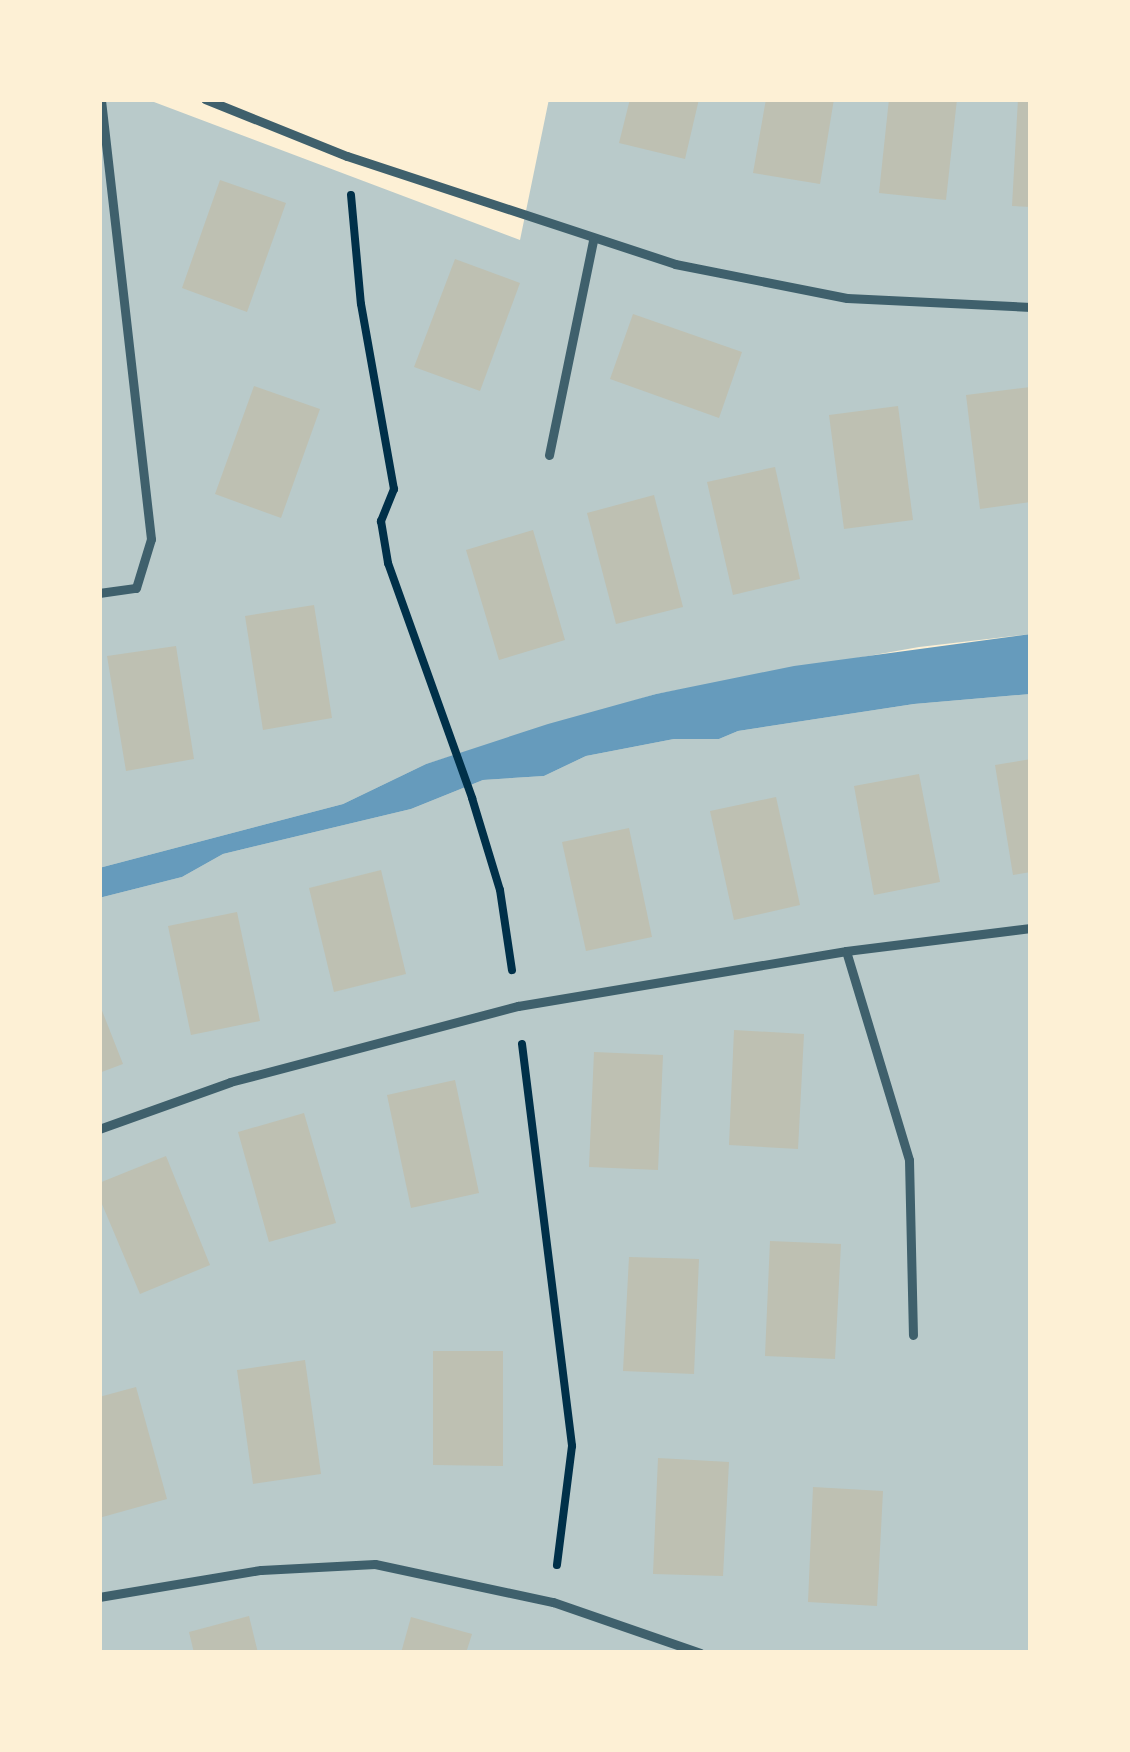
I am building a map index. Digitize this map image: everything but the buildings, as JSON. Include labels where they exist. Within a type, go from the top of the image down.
[{"type":"lane","points":[[99,593],[136,588],[151,538],[101,99]]},
{"type":"lane","points":[[206,99],[347,156],[675,264],[847,298],[1031,307]]},
{"type":"lane","points":[[549,454],[592,240]]},
{"type":"lane","points":[[99,1129],[253,1075],[518,1006],[846,952],[1031,928]]},
{"type":"lane","points":[[846,952],[909,1160],[914,1336]]},
{"type":"lane","points":[[99,1597],[261,1570],[375,1564],[553,1602],[700,1653]]},
{"type":"path","points":[[347,156],[361,304],[394,489],[381,521],[385,542],[500,890],[518,1006],[572,1446],[553,1602]]},
{"type":"shaded area","points":[[99,99],[146,99],[520,240],[549,99],[1031,99],[1031,634],[919,647],[656,694],[426,764],[343,804],[99,868]]},
{"type":"shaded area","points":[[1031,694],[1031,1653],[99,1653],[99,898],[182,877],[223,854],[411,809],[483,780],[544,776],[586,756],[674,739],[719,739],[738,731],[914,704]]},
{"type":"water","points":[[1031,634],[1031,694],[914,704],[738,731],[719,739],[674,739],[586,756],[544,776],[483,780],[411,809],[223,854],[182,877],[99,898],[99,868],[343,804],[426,764],[548,724],[656,694],[794,666]]}]
